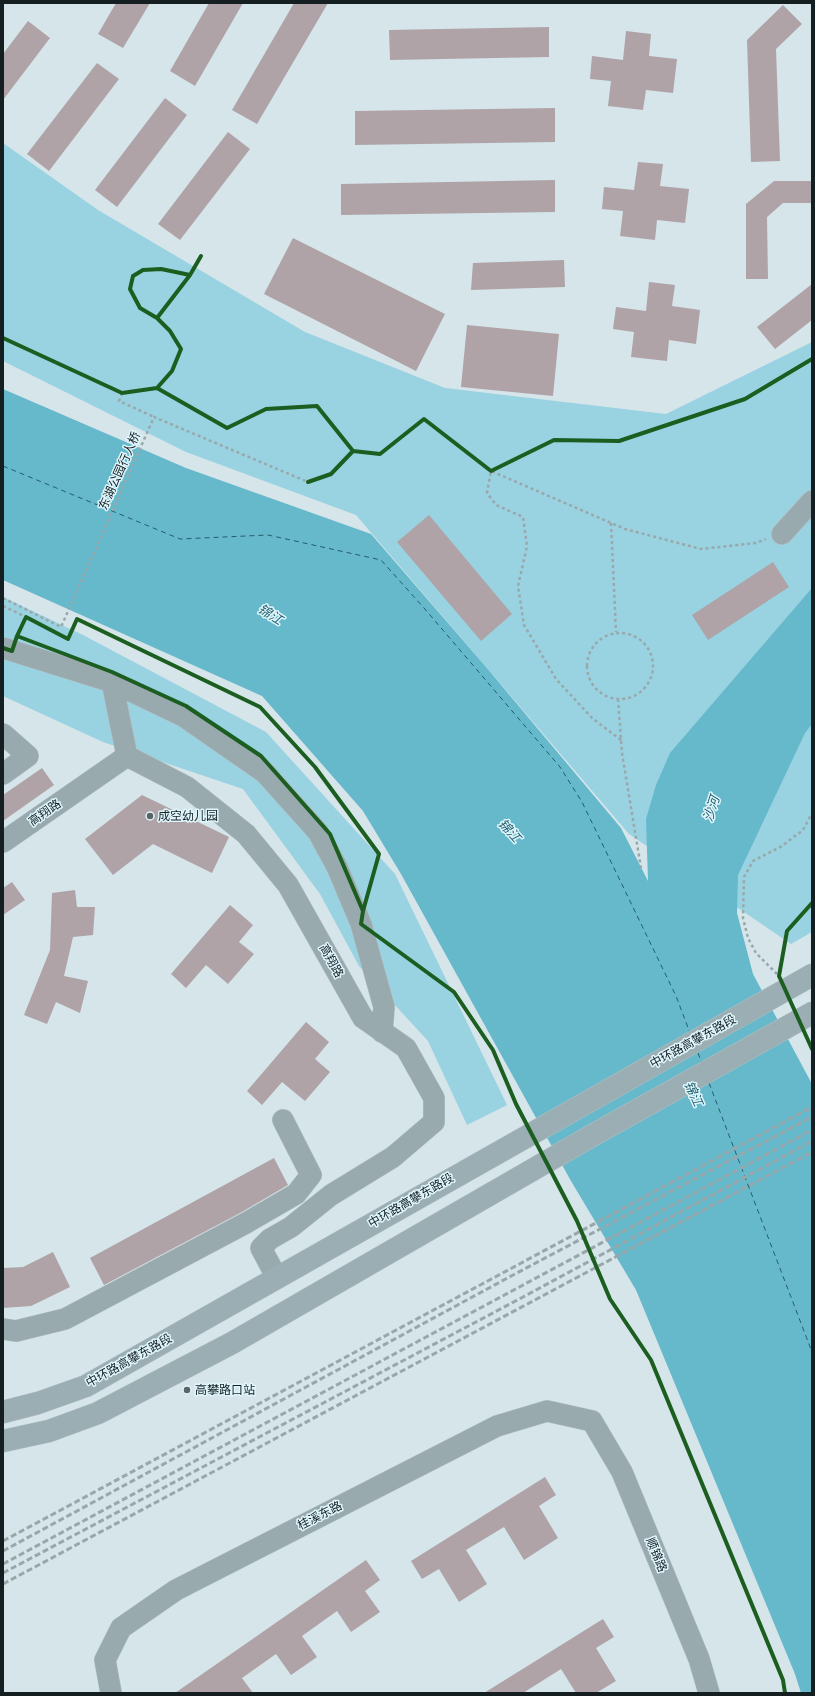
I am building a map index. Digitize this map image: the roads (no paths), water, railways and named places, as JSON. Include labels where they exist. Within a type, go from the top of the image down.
[{"type":"main road","name":"中环路高攀东路段","points":[[3,1412],[38,1403],[86,1386],[495,1153],[812,975]]},
{"type":"main road","points":[[3,1441],[49,1431],[98,1413],[232,1343],[509,1184],[812,1013]]},
{"type":"street","points":[[782,534],[812,501]]},
{"type":"street","points":[[3,648],[112,682],[183,716],[265,773],[318,832],[337,867],[361,924],[384,1007],[382,1032]]},
{"type":"street","points":[[112,682],[126,756]]},
{"type":"street","points":[[3,720],[3,724]]},
{"type":"street","points":[[3,734],[28,756],[3,774]]},
{"type":"street","name":"高翔路","points":[[3,842],[126,756],[187,787],[246,834],[288,886],[364,1018],[406,1048],[434,1098],[434,1122],[393,1157],[331,1195],[309,1214],[261,1248],[277,1278]]},
{"type":"street","points":[[3,1329],[16,1331],[65,1319],[246,1224],[296,1194],[311,1175],[283,1120]]},
{"type":"street","name":"桂溪东路","points":[[111,1693],[105,1660],[122,1628],[176,1590],[497,1426],[547,1411],[592,1421]]},
{"type":"street","name":"顺锦路","points":[[592,1421],[622,1472],[699,1659],[709,1693]]},
{"type":"water","points":[[3,389],[186,468],[371,534],[486,667],[621,828],[648,881],[646,819],[656,785],[670,753],[812,588],[812,724],[805,733],[738,875],[737,913],[753,974],[812,1084],[812,1693],[801,1693],[795,1674],[636,1290],[571,1181],[401,874],[363,811],[262,696],[3,580]]},
{"type":"railway","points":[[3,1541],[812,1107]]},
{"type":"railway","points":[[3,1551],[513,1275],[812,1117]]},
{"type":"railway","points":[[3,1564],[812,1130]]},
{"type":"railway","points":[[3,1573],[523,1297],[812,1141]]},
{"type":"railway","points":[[3,1584],[812,1152]]},
{"type":"place","name":"成空幼儿园","points":[[150,816]]},
{"type":"place","name":"高攀路口站","points":[[187,1390]]},
{"type":"water label","name":"锦江","points":[[270,615]]},
{"type":"water label","name":"沙河","points":[[712,809]]},
{"type":"water label","name":"锦江","points":[[509,831]]},
{"type":"water label","name":"锦江","points":[[693,1094]]}]
